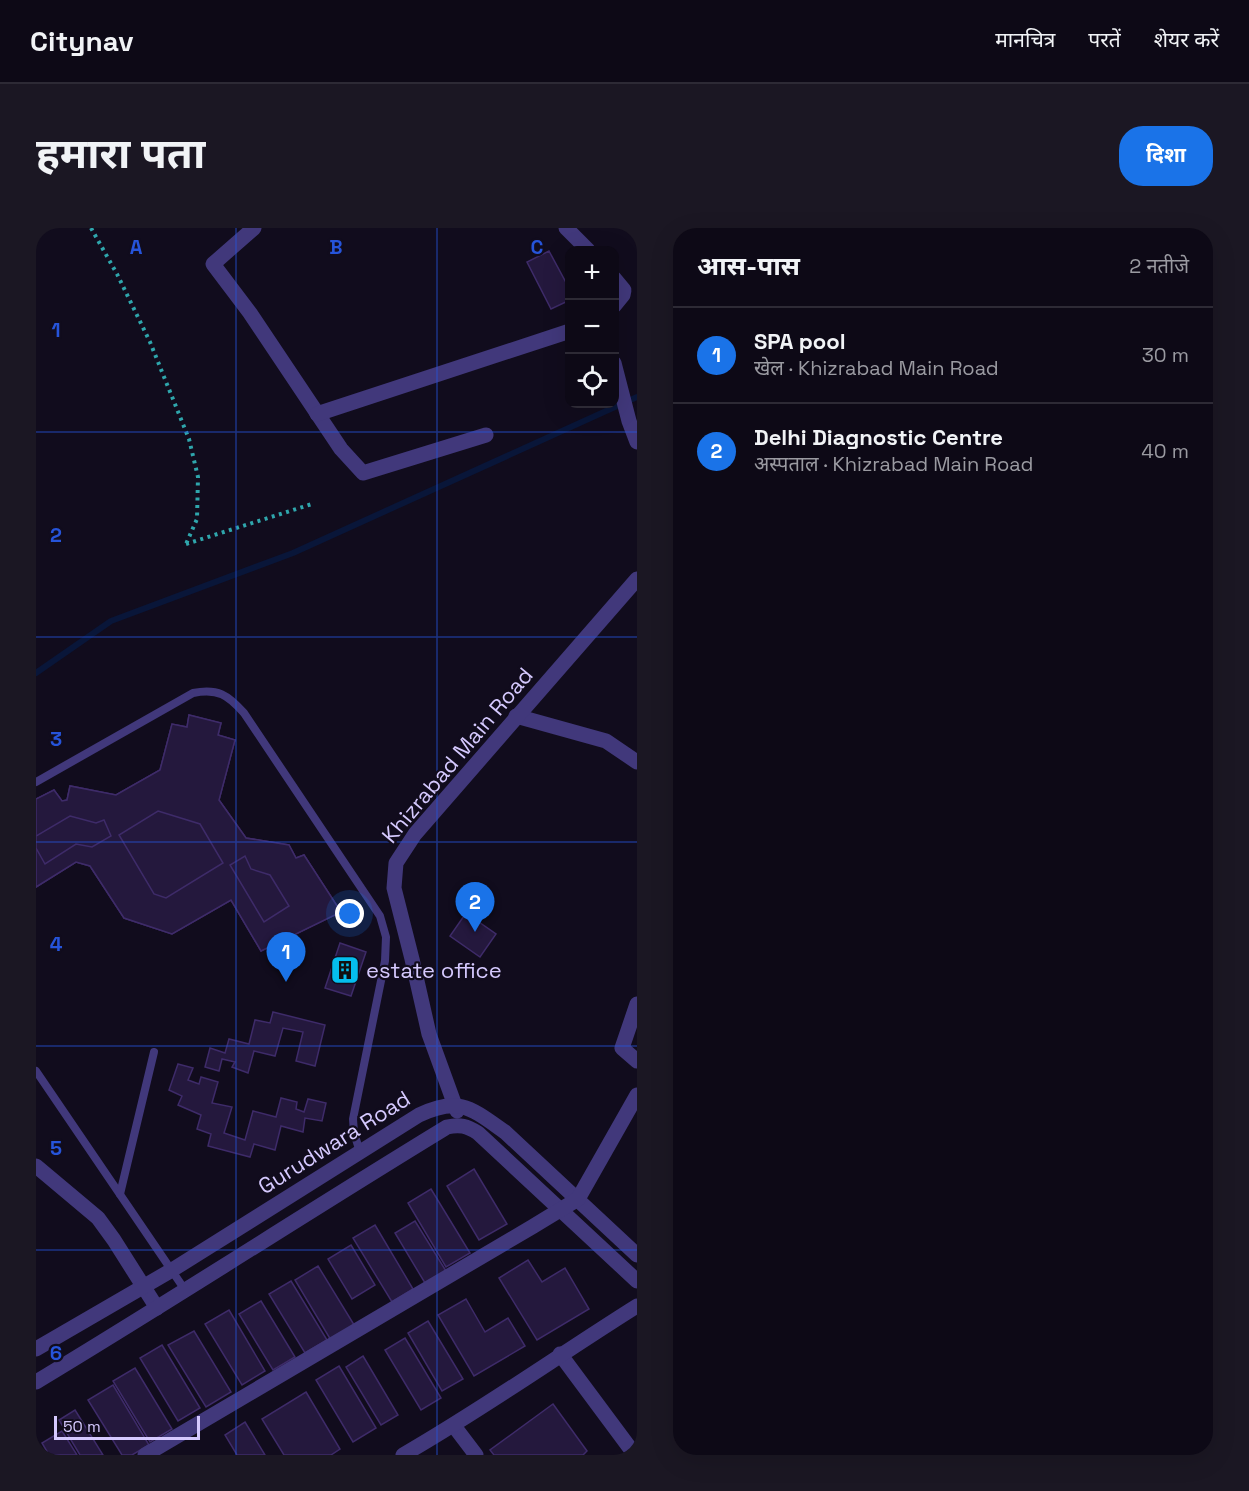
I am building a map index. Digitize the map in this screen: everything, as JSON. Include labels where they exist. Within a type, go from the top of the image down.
[{"type":"street","points":[[254,228],[213,264],[250,313],[341,449],[363,473],[486,435]]},
{"type":"street","points":[[566,228],[584,246]]},
{"type":"street","points":[[619,283],[624,290],[619,300]]},
{"type":"street","points":[[317,414],[565,334]]},
{"type":"street","points":[[619,380],[637,442]]},
{"type":"street","name":"Khizrabad Main Road","points":[[460,1125],[456,1106],[429,1034],[394,888],[396,863],[415,834],[637,579]]},
{"type":"street","points":[[516,716],[606,741],[637,762]]},
{"type":"street","points":[[637,1004],[622,1048],[637,1061]]},
{"type":"street","points":[[145,1455],[578,1199],[637,1095]]},
{"type":"street","name":"Gurudwara Road","points":[[36,1349],[172,1270],[419,1115],[436,1107],[451,1104],[456,1106]]},
{"type":"street","points":[[456,1106],[481,1115],[505,1132],[637,1256]]},
{"type":"street","points":[[36,1382],[447,1127],[460,1125],[478,1133],[637,1281]]},
{"type":"street","points":[[36,1166],[98,1218],[157,1308]]},
{"type":"street","points":[[403,1455],[454,1426],[560,1354],[637,1306]]},
{"type":"street","points":[[560,1354],[635,1455]]},
{"type":"street","points":[[454,1426],[476,1455]]},
{"type":"lane","points":[[36,782],[193,693],[207,690],[222,693],[244,713],[380,916],[386,937],[385,961],[353,1119],[354,1133],[360,1152]]},
{"type":"lane","points":[[120,1194],[154,1052]]},
{"type":"lane","points":[[36,1071],[185,1290]]},
{"type":"path","points":[[92,228],[150,342],[189,439],[198,477],[197,519],[186,544],[312,504]]},
{"type":"building","points":[[549,251],[565,281],[565,302],[551,309],[527,262]]},
{"type":"building","points":[[189,715],[221,723],[218,735],[235,740],[219,800],[246,838],[289,845],[296,858],[304,855],[341,912],[261,951],[231,900],[172,934],[124,918],[90,866],[76,862],[36,887],[36,848],[45,864],[76,844],[92,847],[111,836],[104,820],[96,823],[70,816],[36,836],[36,799],[54,790],[62,801],[67,800],[70,786],[116,795],[160,770],[172,724],[187,727]],"holes":[[[158,811],[200,824],[223,863],[166,898],[154,894],[119,835]],[[245,856],[251,869],[270,875],[289,906],[264,922],[230,865]]]},
{"type":"building","points":[[189,715],[221,723],[218,735],[235,740],[219,800],[246,838],[289,845],[296,858],[304,855],[341,912],[261,951],[231,900],[172,934],[124,918],[90,866],[76,862],[36,887],[36,799],[54,790],[62,801],[67,800],[70,786],[116,795],[160,770],[172,724],[187,727]]},
{"type":"building","points":[[158,811],[200,824],[223,863],[166,898],[154,894],[119,835]]},
{"type":"building","points":[[70,816],[96,823],[104,820],[111,836],[92,847],[76,844],[45,864],[36,848],[36,836]]},
{"type":"building","points":[[245,856],[251,869],[270,875],[289,906],[264,922],[230,865]]},
{"type":"building","points":[[466,913],[496,934],[480,957],[450,936]]},
{"type":"building","name":"estate office","points":[[340,943],[366,952],[351,996],[325,988]]},
{"type":"building","points":[[273,1012],[325,1025],[315,1066],[296,1061],[303,1032],[283,1028],[275,1056],[254,1051],[248,1073],[232,1067],[235,1062],[222,1059],[219,1071],[205,1067],[210,1048],[225,1053],[229,1039],[249,1044],[255,1020],[270,1023]]},
{"type":"building","points":[[178,1064],[193,1068],[188,1080],[199,1084],[201,1077],[218,1082],[212,1103],[232,1107],[224,1133],[245,1140],[253,1111],[276,1117],[281,1098],[297,1102],[296,1109],[304,1112],[308,1099],[326,1103],[322,1121],[305,1118],[303,1132],[281,1126],[275,1150],[254,1144],[250,1157],[208,1146],[211,1134],[197,1129],[201,1115],[178,1105],[182,1096],[169,1090]]},
{"type":"building","points":[[474,1169],[507,1224],[479,1240],[447,1186]]},
{"type":"building","points":[[431,1189],[470,1253],[446,1267],[408,1203]]},
{"type":"building","points":[[415,1221],[446,1271],[425,1283],[395,1233]]},
{"type":"building","points":[[375,1225],[413,1289],[392,1302],[353,1238]]},
{"type":"building","points":[[351,1245],[375,1285],[352,1299],[328,1259]]},
{"type":"building","points":[[528,1260],[542,1282],[565,1268],[589,1309],[537,1340],[499,1278]]},
{"type":"building","points":[[318,1266],[356,1328],[332,1342],[295,1280]]},
{"type":"building","points":[[291,1281],[327,1340],[305,1353],[269,1294]]},
{"type":"building","points":[[466,1299],[485,1332],[508,1318],[525,1346],[474,1376],[438,1315]]},
{"type":"building","points":[[261,1301],[295,1357],[273,1370],[239,1314]]},
{"type":"building","points":[[229,1310],[265,1371],[242,1385],[205,1324]]},
{"type":"building","points":[[428,1321],[463,1379],[442,1391],[408,1333]]},
{"type":"building","points":[[194,1331],[231,1392],[206,1407],[168,1345]]},
{"type":"building","points":[[405,1338],[441,1398],[421,1410],[385,1350]]},
{"type":"building","points":[[162,1345],[200,1408],[178,1421],[140,1358]]},
{"type":"building","points":[[363,1356],[398,1415],[381,1425],[346,1367]]},
{"type":"building","points":[[339,1366],[376,1428],[353,1442],[316,1380]]},
{"type":"building","points":[[135,1368],[172,1429],[150,1442],[113,1381]]},
{"type":"building","points":[[113,1385],[149,1445],[132,1455],[122,1455],[88,1400]]},
{"type":"building","points":[[306,1392],[340,1449],[331,1455],[284,1455],[262,1419]]},
{"type":"building","points":[[553,1404],[587,1451],[583,1455],[494,1455],[490,1450]]},
{"type":"building","points":[[75,1410],[103,1455],[80,1455],[59,1420]]},
{"type":"building","points":[[245,1422],[265,1455],[237,1455],[225,1435]]},
{"type":"building","points":[[62,1431],[77,1455],[49,1455],[42,1443]]},
{"type":"waterway","points":[[36,673],[111,621],[293,553],[637,397]]},
{"type":"place","name":"Delhi Diagnostic Centre","points":[[475,932]]},
{"type":"place","name":"estate office","points":[[345,970]]},
{"type":"place","name":"SPA pool","points":[[286,982]]}]
